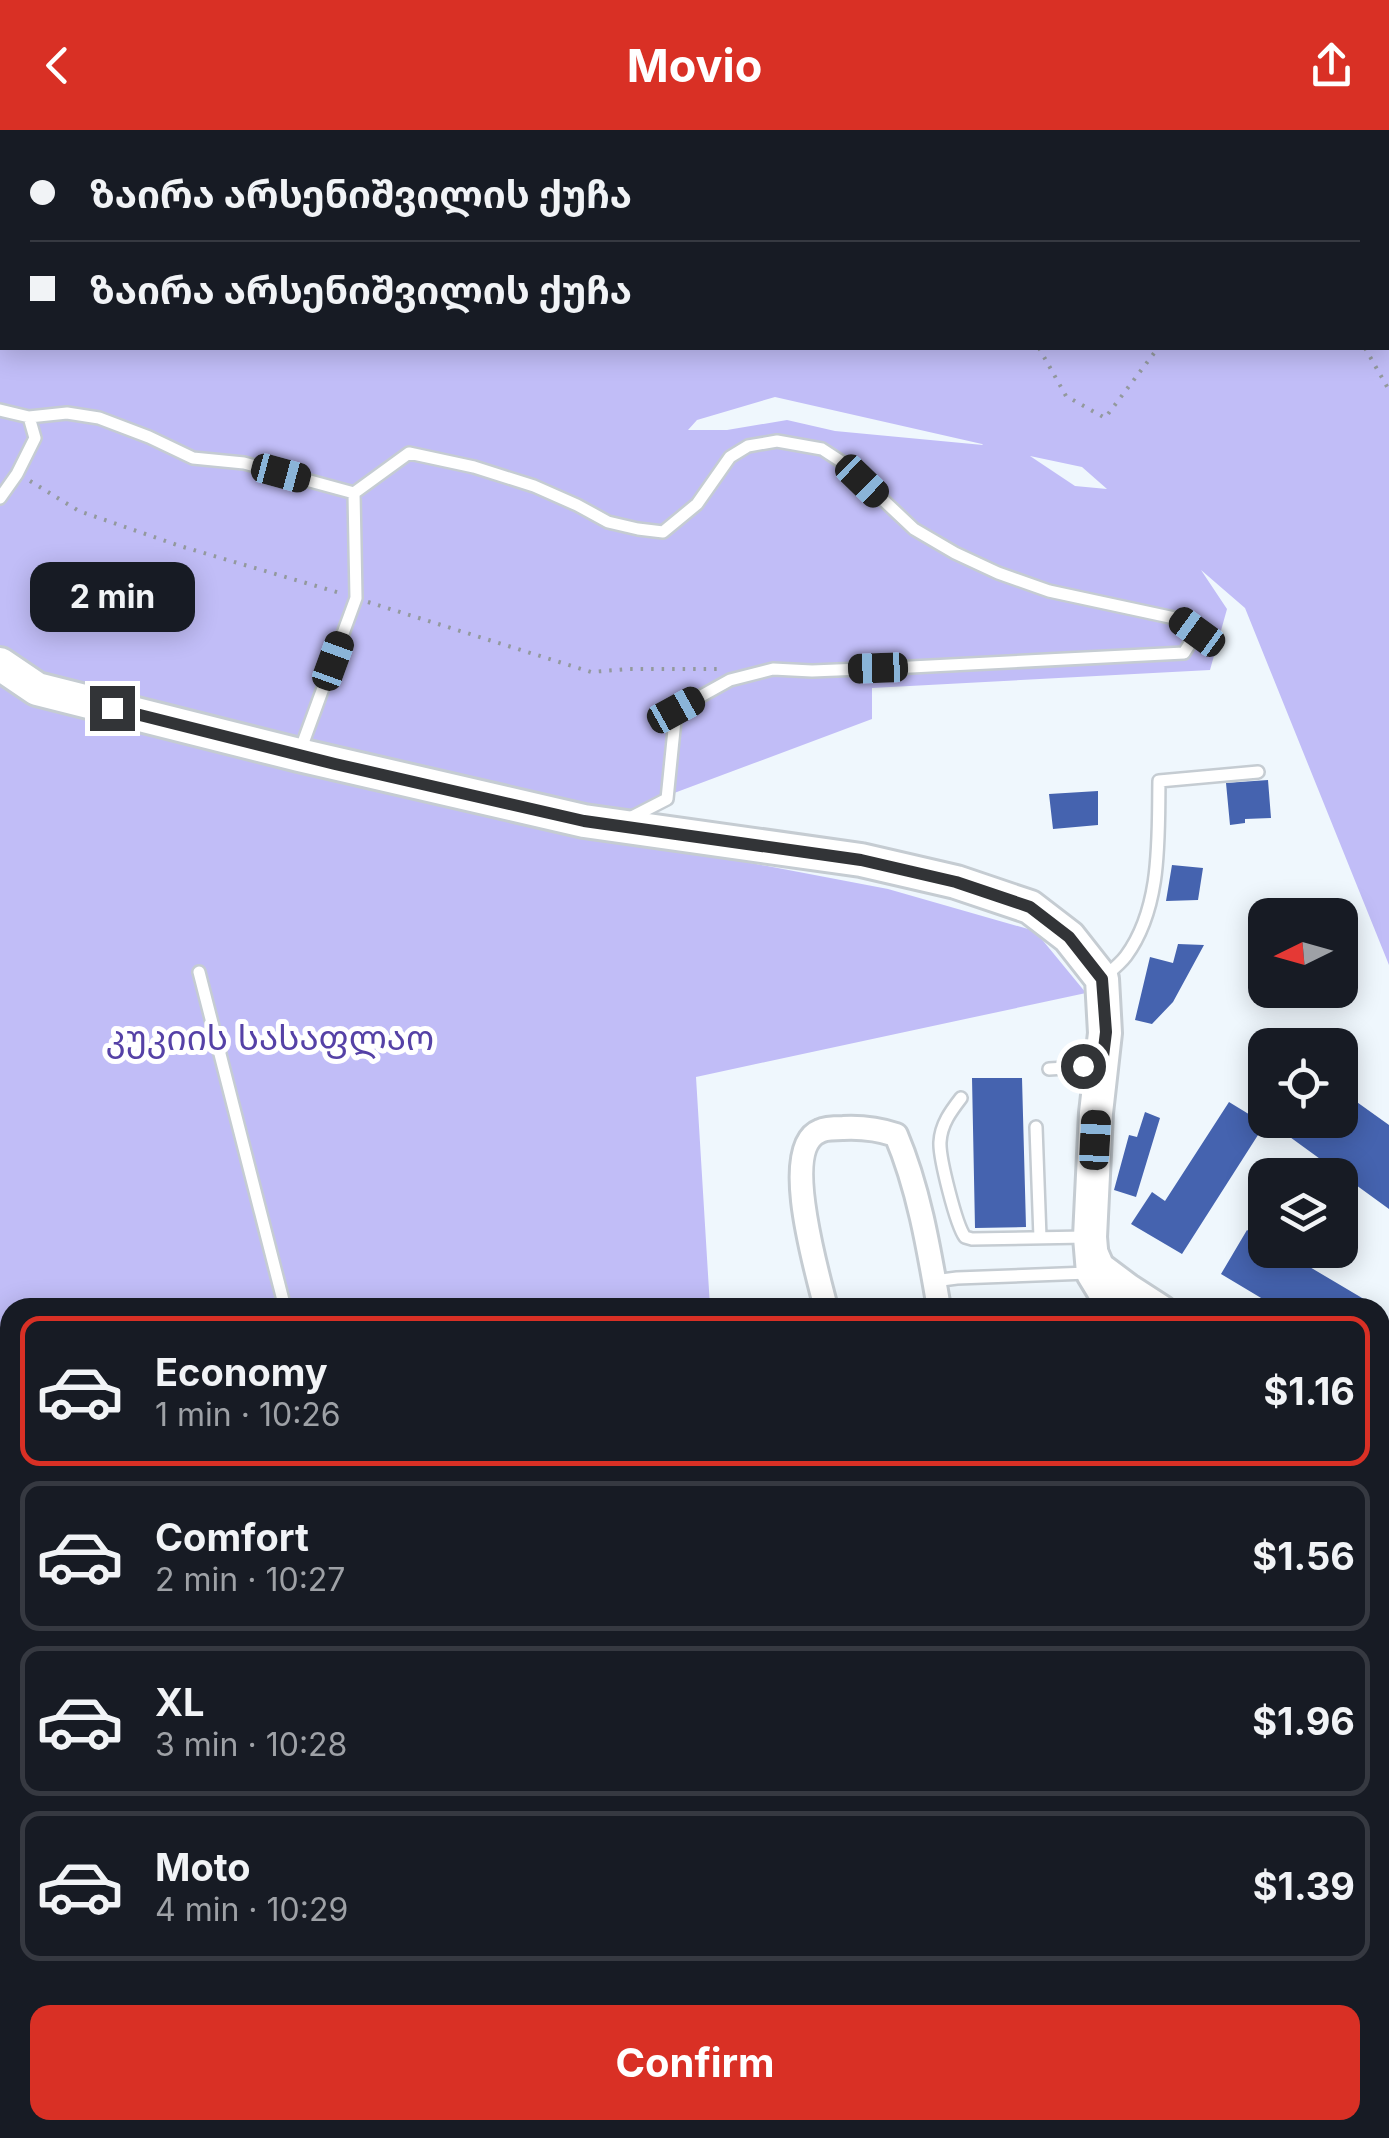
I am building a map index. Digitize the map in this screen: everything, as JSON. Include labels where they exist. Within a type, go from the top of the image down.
[{"type":"street","points":[[0,664],[37,689],[299,755],[584,821],[861,860],[956,882],[1030,907],[1069,937],[1102,979],[1106,1032],[1096,1113],[1090,1237],[1093,1273],[1112,1298]]},
{"type":"street","points":[[824,1298],[809,1237],[800,1173],[805,1144],[818,1131],[846,1128],[877,1128],[896,1135],[906,1159],[937,1298]]},
{"type":"street","points":[[1090,1237],[1119,1298]]},
{"type":"lane","points":[[0,410],[29,417],[67,414],[99,418],[192,458],[244,463],[354,493]]},
{"type":"lane","points":[[0,498],[18,474],[35,438],[29,417]]},
{"type":"lane","points":[[354,493],[409,453],[474,467],[534,486],[608,522],[662,532],[697,504],[730,457],[748,446],[777,441],[822,449],[845,464],[914,529],[998,574],[1049,591],[1178,619],[1197,632],[1184,653],[812,671],[772,669],[730,680],[676,710],[667,799],[617,825]]},
{"type":"lane","points":[[299,755],[356,598],[354,493]]},
{"type":"lane","points":[[1102,979],[1126,957],[1149,906],[1157,862],[1160,781],[1258,772]]},
{"type":"lane","points":[[199,972],[281,1298]]},
{"type":"lane","points":[[1049,1069],[1102,1065]]},
{"type":"lane","points":[[961,1098],[943,1126],[939,1146],[960,1231],[965,1237],[1090,1237]]},
{"type":"lane","points":[[1036,1127],[1040,1238]]},
{"type":"lane","points":[[934,1282],[1093,1273]]},
{"type":"path","points":[[1040,350],[1066,396],[1105,418],[1156,350]]},
{"type":"path","points":[[1366,350],[1389,390]]},
{"type":"path","points":[[18,474],[79,511],[180,546],[592,672],[718,669]]},
{"type":"green space","points":[[0,350],[1389,350],[1389,965],[1245,608],[1201,570],[1227,609],[1210,670],[872,688],[872,719],[602,820],[41,679],[0,645]],"holes":[[[775,397],[982,444],[835,431],[787,420],[727,430],[688,430],[697,420]],[[1030,456],[1082,467],[1107,489],[1075,486]]]},
{"type":"green space","name":"კუკიის სასაფლაო","points":[[0,679],[683,850],[888,889],[1035,931],[1086,993],[696,1077],[709,1298],[0,1298]]},
{"type":"building","points":[[1268,780],[1271,818],[1245,819],[1245,823],[1230,825],[1226,783]]},
{"type":"building","points":[[1098,791],[1098,825],[1053,829],[1049,794]]},
{"type":"building","points":[[1172,865],[1203,868],[1198,900],[1166,901]]},
{"type":"building","points":[[1178,944],[1204,945],[1173,1002],[1152,1024],[1135,1020],[1150,957],[1173,963]]},
{"type":"building","points":[[972,1078],[1022,1078],[1026,1227],[975,1228]]},
{"type":"building","points":[[1229,1102],[1248,1114],[1248,1138],[1256,1138],[1182,1254],[1131,1224],[1152,1192],[1165,1201]]},
{"type":"building","points":[[1358,1103],[1389,1125],[1389,1209],[1358,1186],[1358,1158],[1319,1158],[1291,1138],[1358,1138]]},
{"type":"building","points":[[1145,1112],[1160,1118],[1136,1197],[1114,1190],[1129,1135],[1137,1137]]},
{"type":"building","points":[[1247,1230],[1248,1268],[1311,1268],[1362,1298],[1261,1298],[1221,1274]]},
{"type":"route","points":[[112,708],[584,821],[861,860],[956,882],[1030,907],[1069,937],[1102,979],[1106,1032],[1102,1065],[1083,1066]]}]
